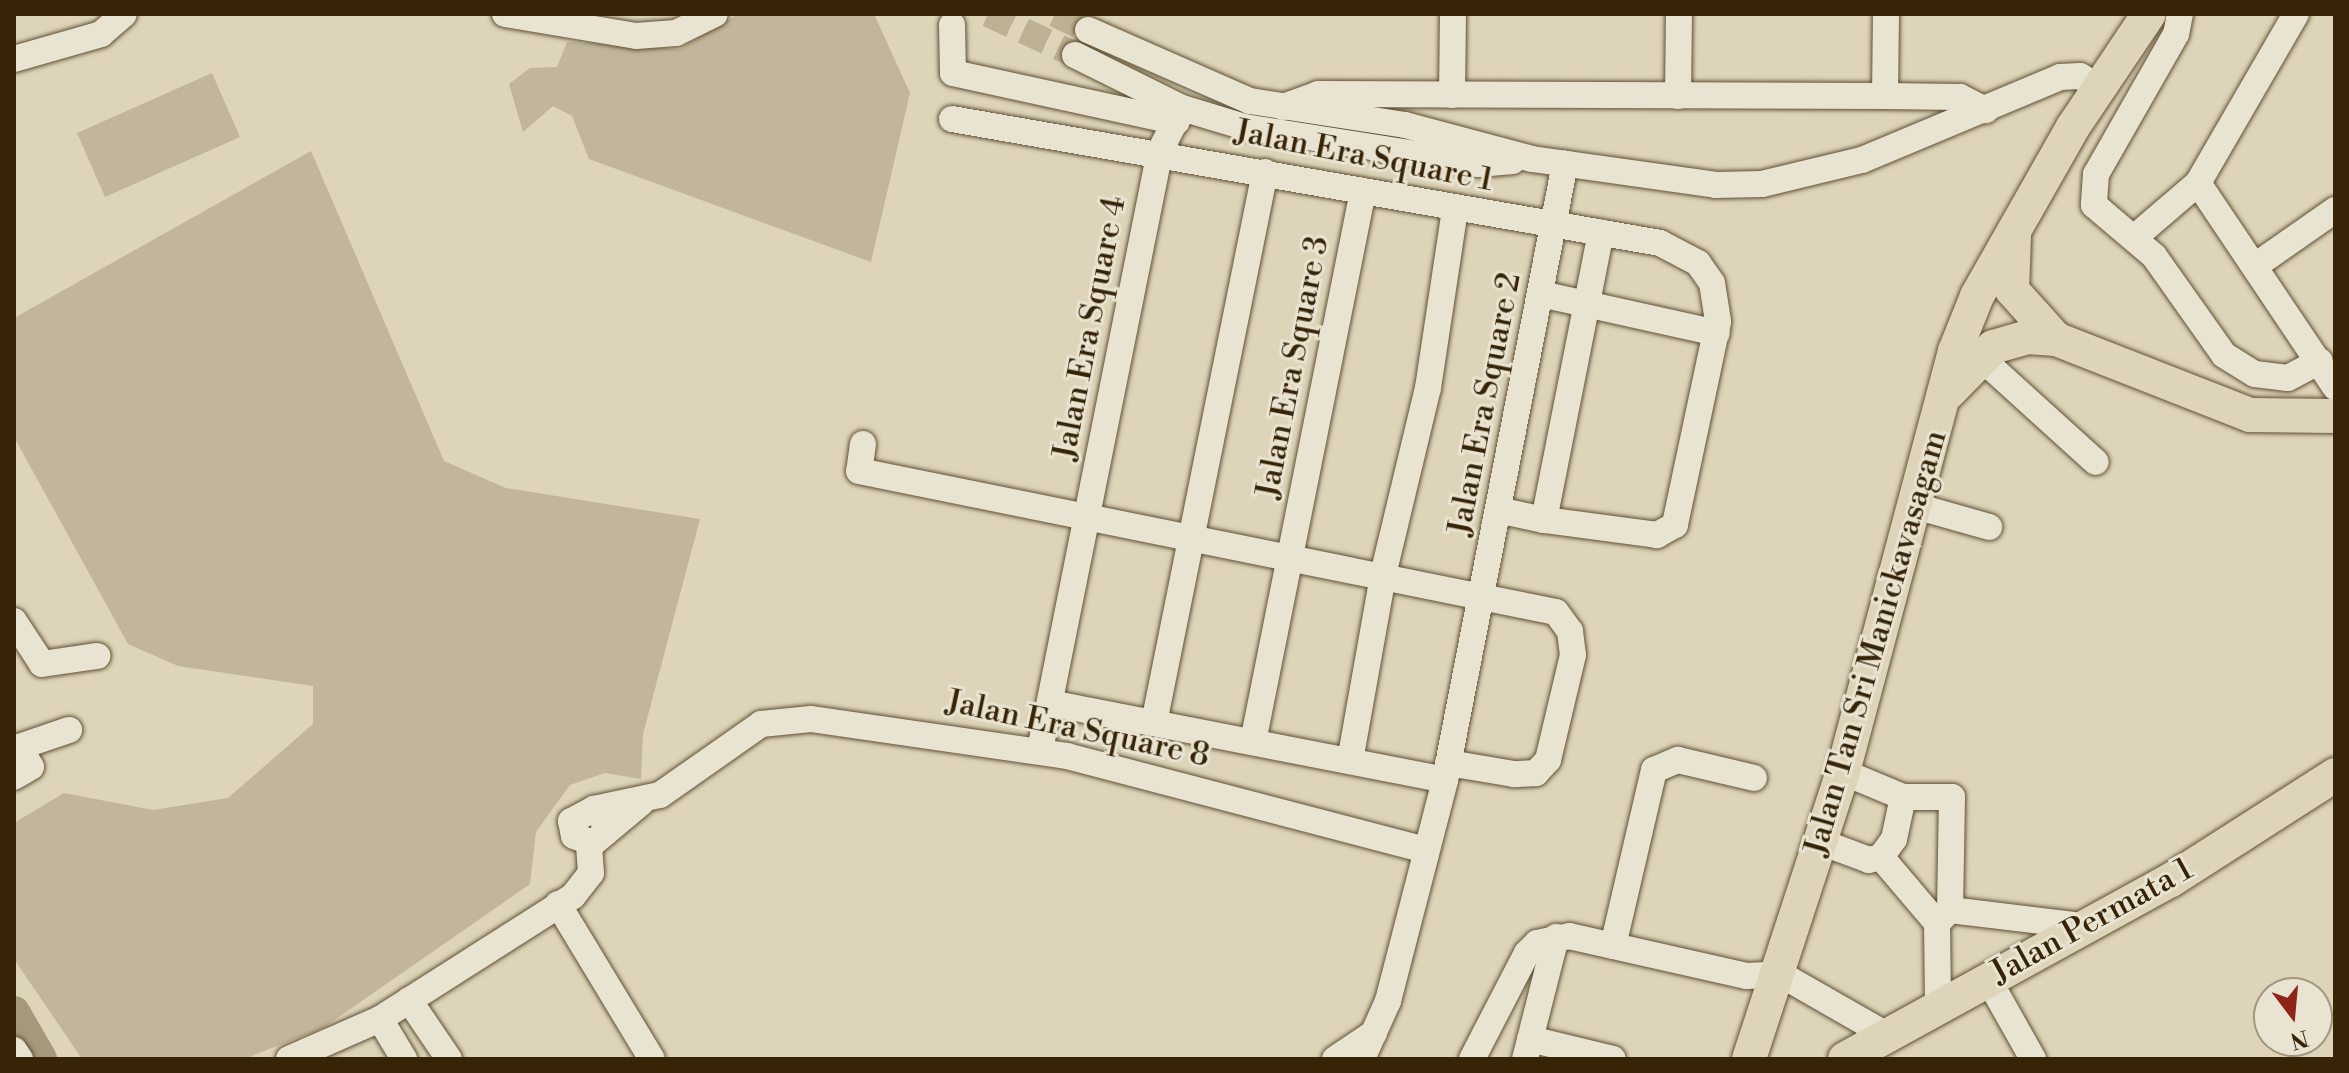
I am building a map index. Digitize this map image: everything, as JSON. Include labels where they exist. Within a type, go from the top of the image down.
[{"type":"main road","name":"Jalan Tan Sri Manickavasagam","points":[[1749,1059],[1780,974],[1843,772],[1919,507],[1945,396],[1977,296],[2098,87],[2149,14]]},
{"type":"main road","points":[[2014,231],[2012,290],[2056,339]]},
{"type":"main road","points":[[1945,396],[1980,357],[2008,341],[2056,339],[2250,415],[2335,416]]},
{"type":"main road","name":"Jalan Permata 1","points":[[1845,1059],[1883,1033],[2090,927],[2334,779]]},
{"type":"street","points":[[14,59],[101,34],[124,14]]},
{"type":"street","points":[[505,14],[636,36],[715,14]]},
{"type":"street","points":[[1452,95],[1453,14]]},
{"type":"street","points":[[1678,96],[1679,14]]},
{"type":"street","points":[[1885,96],[1886,14]]},
{"type":"street","points":[[2180,14],[2092,192],[2094,205],[2134,238],[2224,355],[2255,374],[2288,378],[2320,361]]},
{"type":"street","points":[[2134,238],[2198,183],[2296,14]]},
{"type":"street","points":[[952,25],[953,73],[1245,127],[1478,164],[1532,159]]},
{"type":"street","points":[[1088,30],[1193,80],[1280,108],[1405,125],[1532,159],[1716,185],[1762,184],[1862,160],[1986,110],[2130,42]]},
{"type":"street","points":[[1075,55],[1179,115]]},
{"type":"street","points":[[2060,77],[2080,76],[2098,87]]},
{"type":"street","points":[[1280,108],[1318,94],[1960,97],[1986,110]]},
{"type":"street","name":"Jalan Era Square 4","points":[[1040,750],[1160,151],[1179,115]]},
{"type":"street","name":"Jalan Era Square 1","points":[[952,119],[1160,151],[1555,228],[1660,243],[1698,263],[1712,283],[1717,333],[1675,525],[1657,535],[1544,520],[1498,510]]},
{"type":"street","name":"Jalan Era Square 2","points":[[1362,1059],[1377,1031],[1422,849],[1446,771],[1555,228],[1565,164]]},
{"type":"street","points":[[1154,723],[1265,172]]},
{"type":"street","points":[[2198,183],[2335,387]]},
{"type":"street","name":"Jalan Era Square 3","points":[[1253,742],[1363,191]]},
{"type":"street","points":[[1350,761],[1383,575],[1428,388],[1455,209]]},
{"type":"street","points":[[2255,266],[2335,210]]},
{"type":"street","points":[[1544,520],[1601,233]]},
{"type":"street","points":[[1541,294],[1717,333]]},
{"type":"street","points":[[1980,357],[2096,462]]},
{"type":"street","points":[[863,444],[859,471],[1482,594]]},
{"type":"street","points":[[1919,507],[1989,527]]},
{"type":"street","name":"Jalan Era Square 8","points":[[1050,703],[1350,761],[1446,771],[1536,773],[1548,760],[1573,655],[1570,631],[1556,612],[1482,594]]},
{"type":"street","points":[[14,621],[42,664],[97,656]]},
{"type":"street","name":"Jalan Era Square 8","points":[[597,838],[642,802],[781,718],[1040,750],[1422,849]]},
{"type":"street","points":[[14,777],[31,767],[17,748],[69,730]]},
{"type":"street","points":[[1613,946],[1654,770],[1678,760],[1754,778]]},
{"type":"street","points":[[1843,772],[1903,797],[1952,797],[1938,1004]]},
{"type":"street","points":[[1881,857],[1903,797]]},
{"type":"street","name":"Jalan Era Square 8","points":[[597,838],[606,821],[594,809],[642,802]]},
{"type":"street","points":[[289,1059],[380,1019],[558,904],[587,883],[597,838]]},
{"type":"street","points":[[1821,842],[1869,860],[1881,857]]},
{"type":"street","points":[[1881,857],[1944,917],[2090,927]]},
{"type":"street","points":[[558,904],[652,1059]]},
{"type":"street","points":[[1556,937],[1527,1049],[1613,1059]]},
{"type":"street","points":[[1472,1059],[1527,953],[1556,937],[1613,946],[1747,976],[1780,974],[1883,1033]]},
{"type":"street","points":[[1988,979],[2033,1059]]},
{"type":"street","points":[[409,1000],[449,1059]]},
{"type":"street","points":[[380,1019],[404,1059]]},
{"type":"street","points":[[1335,1059],[1377,1031]]},
{"type":"street","points":[[14,1050],[20,1059]]},
{"type":"shaded area","points":[[738,14],[874,14],[910,93],[871,262],[589,159],[572,116],[553,106],[523,132],[509,84],[530,68],[557,67],[567,42],[680,49]]},
{"type":"shaded area","points":[[212,73],[240,137],[105,197],[77,133]]},
{"type":"shaded area","points":[[311,151],[444,461],[506,488],[700,519],[643,734],[641,779],[605,773],[570,785],[536,832],[530,884],[323,1028],[244,1059],[82,1059],[14,959],[14,823],[64,793],[153,810],[228,798],[313,724],[313,686],[178,666],[128,644],[14,437],[14,318]]},
{"type":"waterway","points":[[14,1012],[41,1059]]},
{"type":"tunnel","points":[[988,14],[1075,55]]},
{"type":"tunnel","points":[[1055,14],[1088,30]]}]
